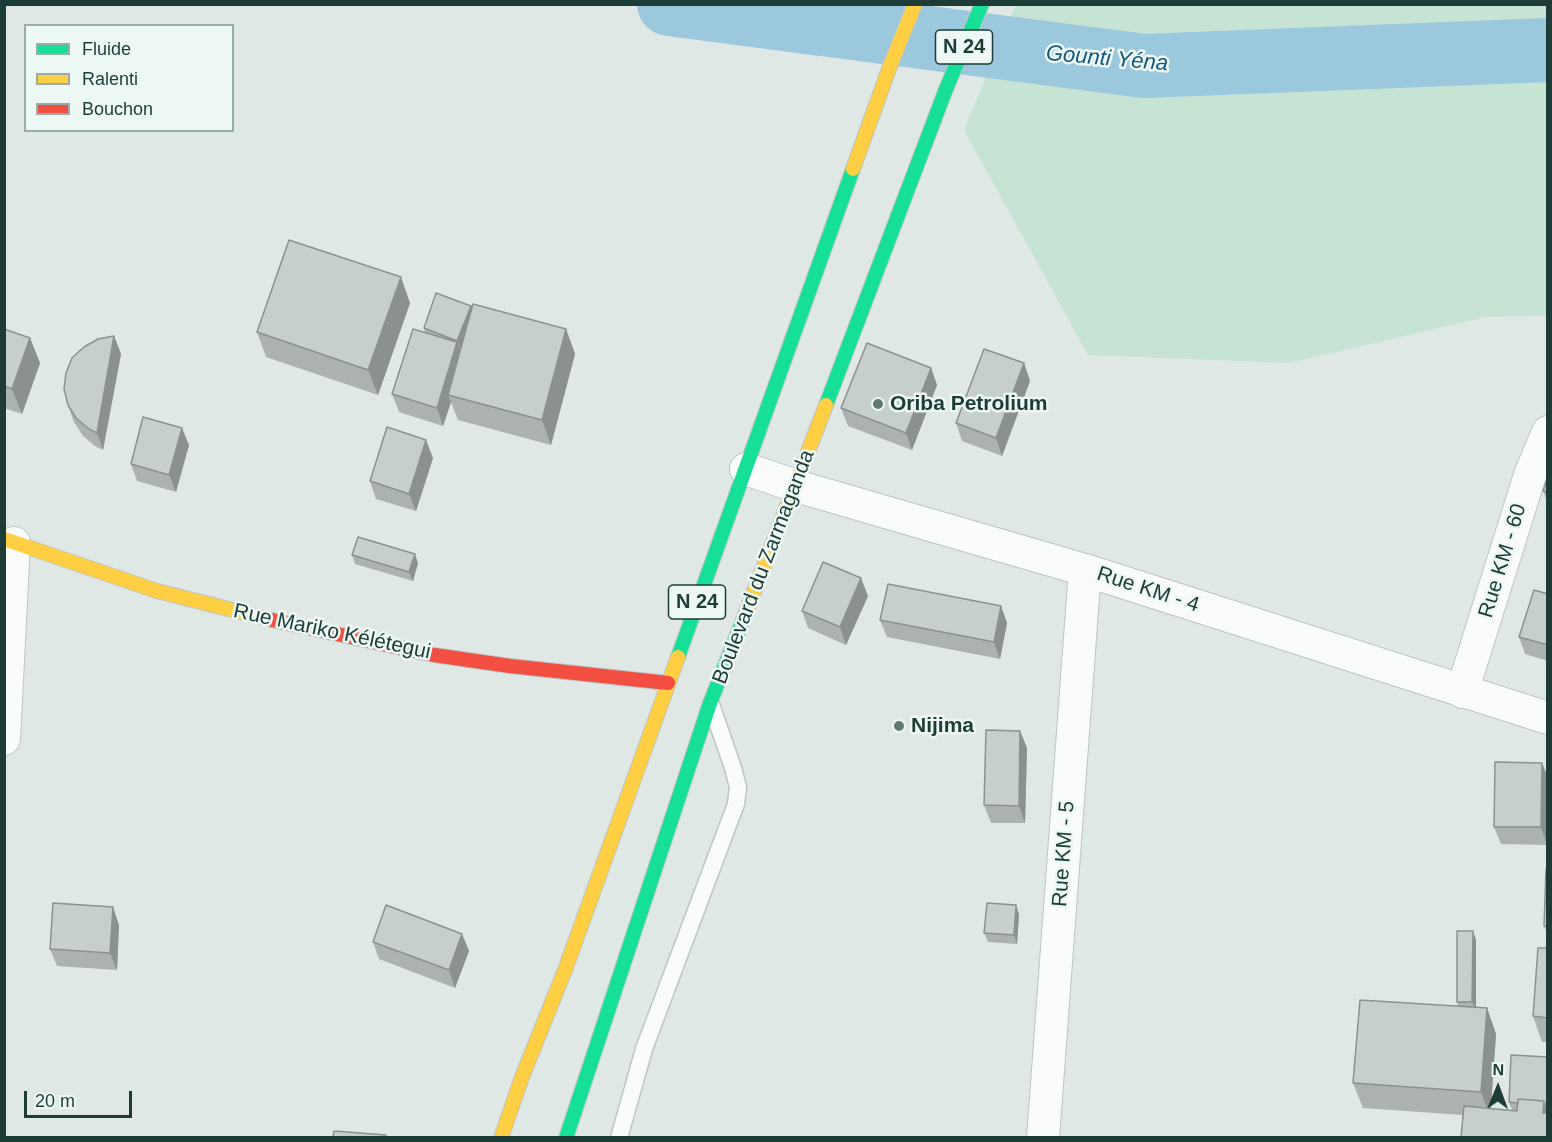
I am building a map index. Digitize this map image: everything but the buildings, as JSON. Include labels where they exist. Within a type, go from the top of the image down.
[{"type":"main road","name":"N 24","points":[[501,1137],[522,1077],[565,970],[890,66],[915,4]]},
{"type":"main road","name":"Boulevard du Zarmaganda","points":[[566,1137],[710,703],[796,486],[946,89],[982,4]]},
{"type":"main road","name":"Rue Mariko Kélétegui","points":[[9,541],[157,591],[356,639],[434,655],[510,666],[668,683]]},
{"type":"street","name":"Rue KM - 60","points":[[1462,692],[1530,475],[1548,432]]},
{"type":"street","name":"Rue KM - 4","points":[[746,468],[796,486],[1085,570],[1548,718]]},
{"type":"street","points":[[4,739],[9,541]]},
{"type":"street","name":"Rue KM - 5","points":[[1043,1137],[1085,570]]},
{"type":"lane","points":[[619,1137],[644,1049],[736,804],[738,787],[710,703]]},
{"type":"green space","points":[[1016,4],[1547,5],[1547,316],[1486,317],[1289,363],[1088,355],[964,130]]},
{"type":"waterway","name":"Gounti Yéna","points":[[669,4],[1144,66],[1548,50]]},
{"type":"traffic: fast","points":[[826,405],[946,89],[982,4]]},
{"type":"traffic: fast","points":[[678,657],[853,169]]},
{"type":"traffic: fast","points":[[566,1138],[710,703],[745,615]]},
{"type":"traffic: slow","points":[[853,169],[915,4]]},
{"type":"traffic: slow","points":[[745,615],[826,405]]},
{"type":"traffic: slow","points":[[4,539],[157,591],[272,620]]},
{"type":"traffic: slow","points":[[501,1138],[522,1077],[565,970],[678,657]]},
{"type":"traffic: jam","points":[[272,620],[434,655],[510,666],[668,683]]},
{"type":"place","name":"Oriba Petrolium","points":[[878,404]]},
{"type":"place","name":"Nijima","points":[[899,726]]}]
